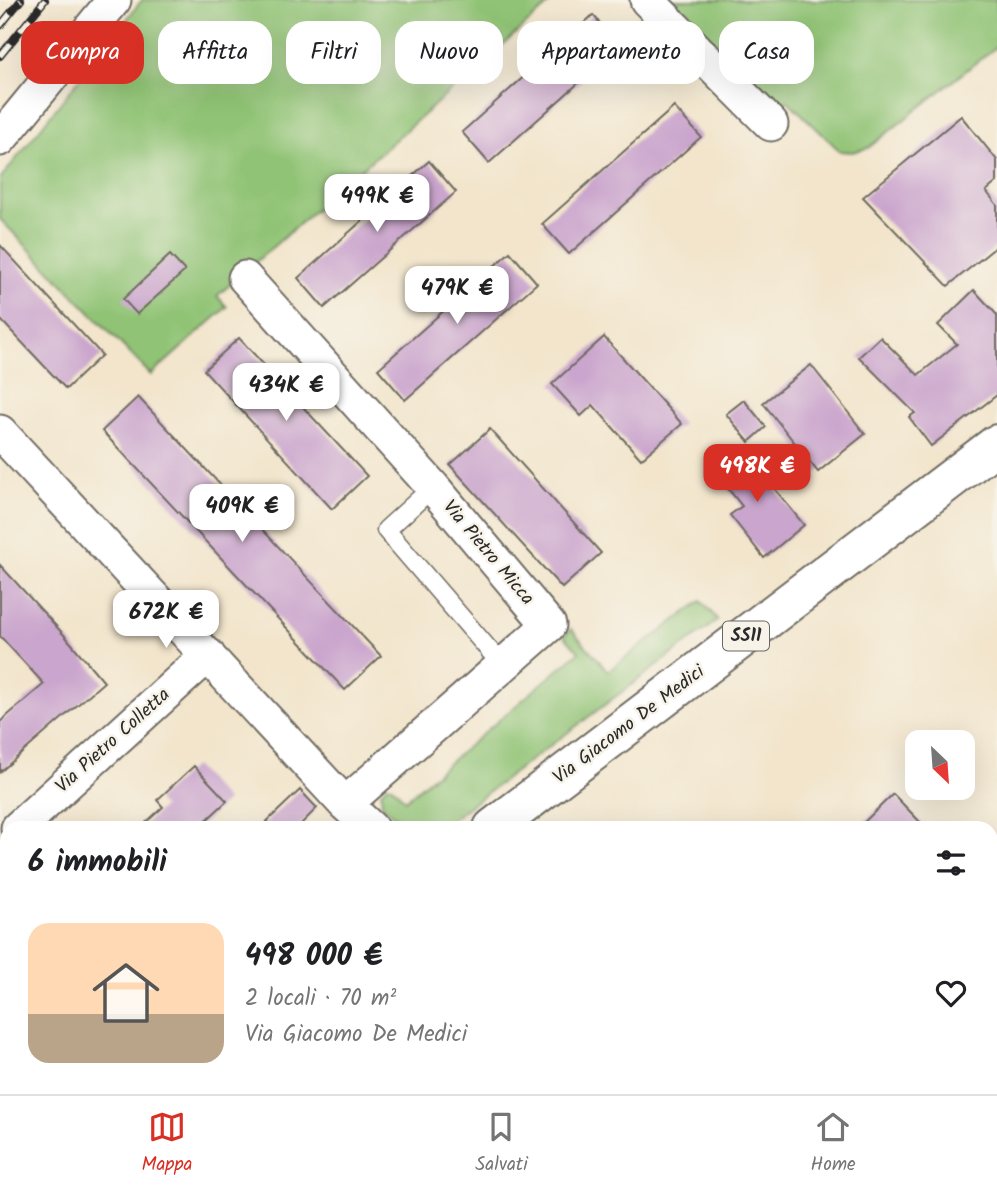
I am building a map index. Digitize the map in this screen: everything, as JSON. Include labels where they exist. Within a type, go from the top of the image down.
[{"type":"main road","name":"Via Giacomo De Medici","points":[[503,821],[997,444]]},
{"type":"street","points":[[0,139],[114,0]]},
{"type":"street","points":[[647,0],[772,124]]},
{"type":"street","name":"Via Pietro Micca","points":[[245,278],[433,488],[549,625],[345,804]]},
{"type":"street","points":[[0,432],[363,821]]},
{"type":"street","name":"Via Pietro Colletta","points":[[26,821],[208,655]]},
{"type":"lane","points":[[433,488],[386,530],[503,666]]},
{"type":"green space","points":[[142,0],[554,0],[530,21],[517,21],[517,32],[503,45],[503,21],[395,21],[395,84],[458,84],[217,296],[227,307],[151,375],[0,219],[0,179],[75,84],[144,84],[144,21],[125,21]]},
{"type":"green space","points":[[671,0],[997,0],[997,46],[868,148],[852,152],[840,151],[788,101],[771,101],[754,84],[814,84],[814,21],[719,21],[719,48],[705,34],[705,21],[692,21]]},
{"type":"green space","points":[[701,601],[718,620],[449,821],[402,821],[382,805],[381,792],[387,785],[392,786],[405,800],[579,652],[564,636],[571,629],[608,671]]},
{"type":"building","points":[[593,15],[598,21],[586,21]]},
{"type":"building","points":[[517,83],[577,84],[489,163],[462,132]]},
{"type":"building","points":[[674,107],[701,137],[569,254],[542,224]]},
{"type":"building","points":[[961,116],[997,160],[997,182],[986,191],[997,205],[997,246],[948,286],[863,197]]},
{"type":"building","points":[[429,161],[456,192],[324,308],[298,278]]},
{"type":"building","points":[[0,245],[102,355],[66,389],[0,319]]},
{"type":"building","points":[[510,252],[537,283],[405,400],[378,369]]},
{"type":"building","points":[[170,255],[185,271],[137,314],[123,299]]},
{"type":"building","points":[[974,290],[997,315],[997,395],[931,446],[909,417],[915,413],[859,357],[880,337],[918,375],[957,344],[938,325]]},
{"type":"building","points":[[604,337],[682,424],[641,459],[593,405],[581,416],[552,384]]},
{"type":"building","points":[[239,338],[367,476],[332,509],[204,370]]},
{"type":"building","points":[[811,365],[865,434],[818,472],[763,403]]},
{"type":"building","points":[[138,397],[381,656],[345,690],[102,431]]},
{"type":"building","points":[[744,400],[766,427],[749,442],[726,414]]},
{"type":"building","points":[[490,429],[601,553],[562,588],[450,465]]},
{"type":"building","points":[[741,447],[804,525],[764,558],[730,515],[742,506],[713,470]]},
{"type":"building","points":[[0,565],[104,682],[0,772],[0,722],[44,684],[0,636]]},
{"type":"building","points":[[194,766],[227,801],[206,821],[148,821],[163,807],[157,800]]},
{"type":"building","points":[[300,790],[317,808],[304,821],[267,821]]},
{"type":"building","points":[[893,794],[919,821],[865,821]]},
{"type":"railway","points":[[0,26],[21,0]]},
{"type":"railway","points":[[0,56],[45,0]]}]
